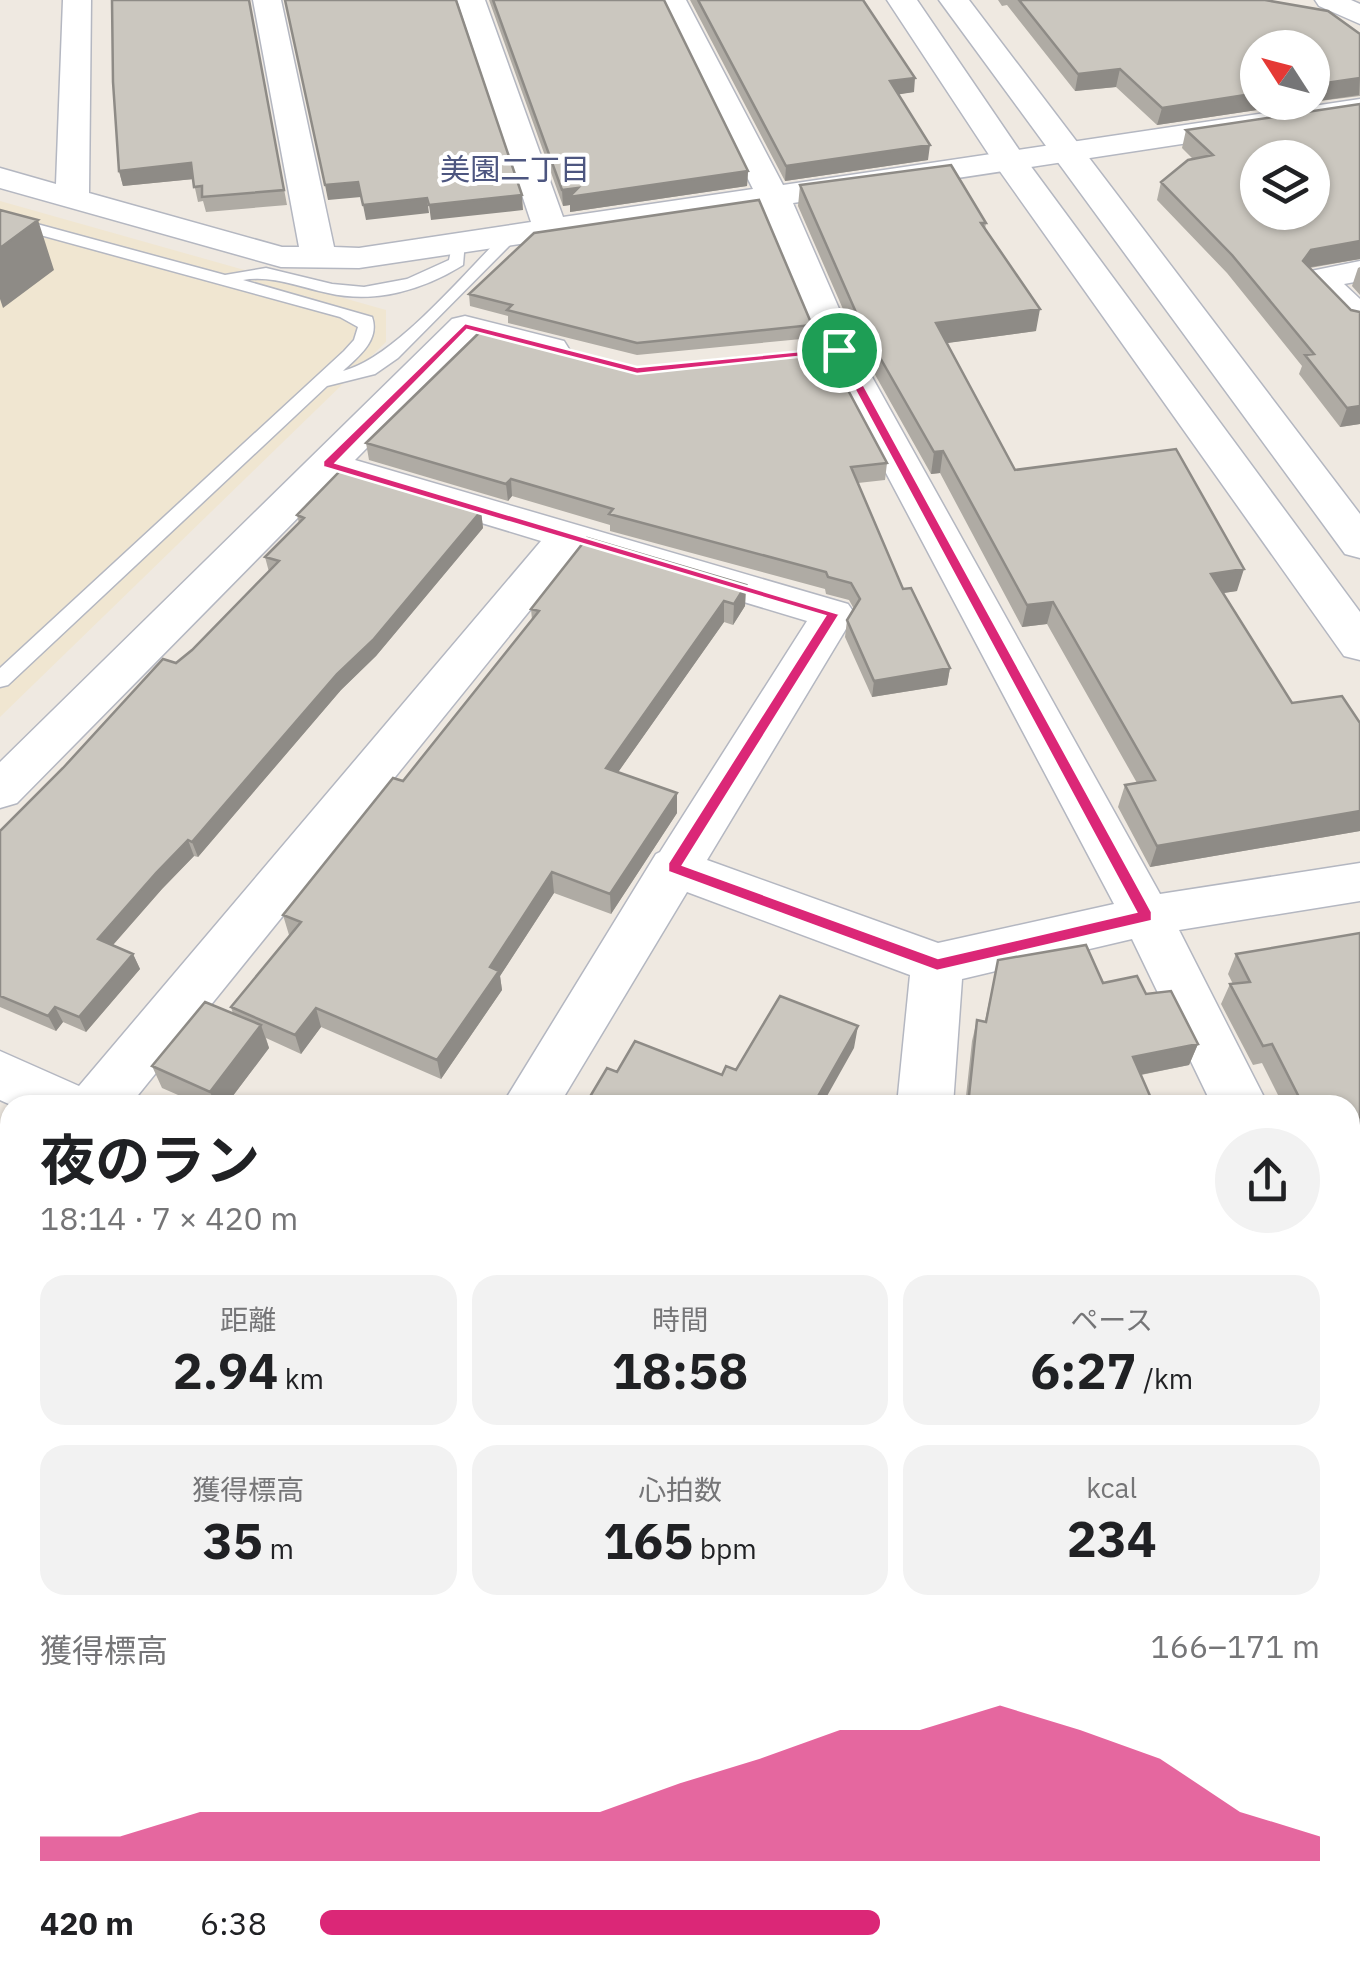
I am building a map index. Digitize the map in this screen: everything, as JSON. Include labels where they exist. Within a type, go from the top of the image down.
[{"type":"street","points":[[72,197],[77,0]]},
{"type":"street","points":[[267,0],[319,260]]},
{"type":"street","points":[[472,0],[550,229]]},
{"type":"street","points":[[672,0],[773,196],[821,351],[1146,916],[1235,1095]]},
{"type":"street","points":[[902,0],[1011,163],[1360,646]]},
{"type":"street","points":[[954,0],[1360,544]]},
{"type":"street","points":[[1329,0],[1360,15]]},
{"type":"street","points":[[0,178],[282,257],[319,260],[459,244],[1360,108]]},
{"type":"street","points":[[1360,271],[1318,279],[1360,318]]},
{"type":"street","points":[[0,792],[465,326],[579,356]]},
{"type":"street","points":[[327,464],[834,614],[536,1095]]},
{"type":"street","points":[[105,1095],[567,537]]},
{"type":"street","points":[[674,868],[937,964],[1146,916],[1360,882]]},
{"type":"street","points":[[926,1095],[937,964]]},
{"type":"street","points":[[0,1074],[43,1095]]},
{"type":"lane","points":[[0,220],[366,321],[365,338],[0,680]]},
{"type":"lane","points":[[316,383],[368,370],[392,354],[510,236]]},
{"type":"lane","points":[[224,281],[242,273],[267,271],[359,293],[407,285],[439,274],[458,262],[459,244]]},
{"type":"shaded area","points":[[0,201],[386,310],[386,342],[0,717]]},
{"type":"building","points":[[112,0],[249,0],[284,190],[202,197],[202,186],[194,187],[191,163],[119,171]]},
{"type":"building","points":[[285,0],[456,0],[522,195],[429,205],[427,198],[363,205],[358,182],[325,185]]},
{"type":"building","points":[[493,0],[664,0],[748,171],[569,197],[578,188],[562,190]]},
{"type":"building","points":[[698,0],[863,0],[915,78],[890,81],[930,145],[786,166]]},
{"type":"building","points":[[1019,0],[1265,0],[1328,11],[1360,34],[1360,78],[1330,82],[1330,30],[1240,30],[1240,96],[1162,108],[1120,69],[1078,74]]},
{"type":"building","points":[[1360,104],[1360,241],[1311,250],[1303,261],[1351,310],[1360,312],[1360,406],[1347,408],[1305,355],[1314,354],[1232,255],[1161,182],[1188,160],[1213,155],[1186,130],[1253,120],[1330,120],[1330,108]]},
{"type":"building","points":[[951,165],[986,223],[981,223],[1040,309],[936,323],[1015,470],[1176,449],[1244,569],[1211,574],[1292,703],[1342,696],[1360,723],[1360,811],[1157,846],[1125,785],[1155,780],[1053,602],[1027,605],[943,451],[934,452],[862,326],[800,185]]},
{"type":"building","points":[[759,200],[812,325],[637,343],[507,310],[512,305],[469,294],[534,233]]},
{"type":"building","points":[[0,210],[38,220],[0,248]]},
{"type":"building","points":[[482,330],[637,368],[826,349],[887,463],[851,467],[903,589],[911,588],[950,668],[874,681],[847,620],[860,599],[851,583],[828,577],[826,572],[609,514],[613,509],[511,479],[506,484],[366,443]]},
{"type":"building","points":[[342,469],[481,511],[373,640],[337,674],[192,842],[188,840],[156,873],[98,939],[133,954],[79,1017],[55,1007],[48,1016],[0,996],[0,831],[163,659],[176,663],[192,650],[279,561],[265,557],[304,518],[297,515]]},
{"type":"building","points":[[587,538],[746,585],[734,604],[724,601],[606,768],[677,793],[610,894],[552,872],[490,967],[499,971],[437,1060],[316,1008],[295,1035],[231,1007],[301,922],[283,915],[393,778],[403,781],[539,611],[531,609]]},
{"type":"building","points":[[1360,933],[1360,1095],[1298,1095],[1272,1044],[1263,1046],[1230,984],[1250,982],[1236,954]]},
{"type":"building","points":[[1086,945],[1103,983],[1137,976],[1146,994],[1171,991],[1198,1044],[1133,1057],[1150,1095],[969,1095],[977,1020],[986,1022],[998,960]]},
{"type":"building","points":[[780,996],[858,1026],[819,1095],[591,1095],[607,1068],[617,1072],[635,1041],[722,1075],[726,1066],[736,1070]]},
{"type":"building","points":[[205,1002],[261,1025],[210,1092],[152,1066]]},
{"type":"district","name":"美園二丁目","points":[[515,170]]},
{"type":"route","points":[[465,326],[637,370],[839,350],[1146,916],[937,964],[674,868],[834,614],[327,464],[465,326]]}]
